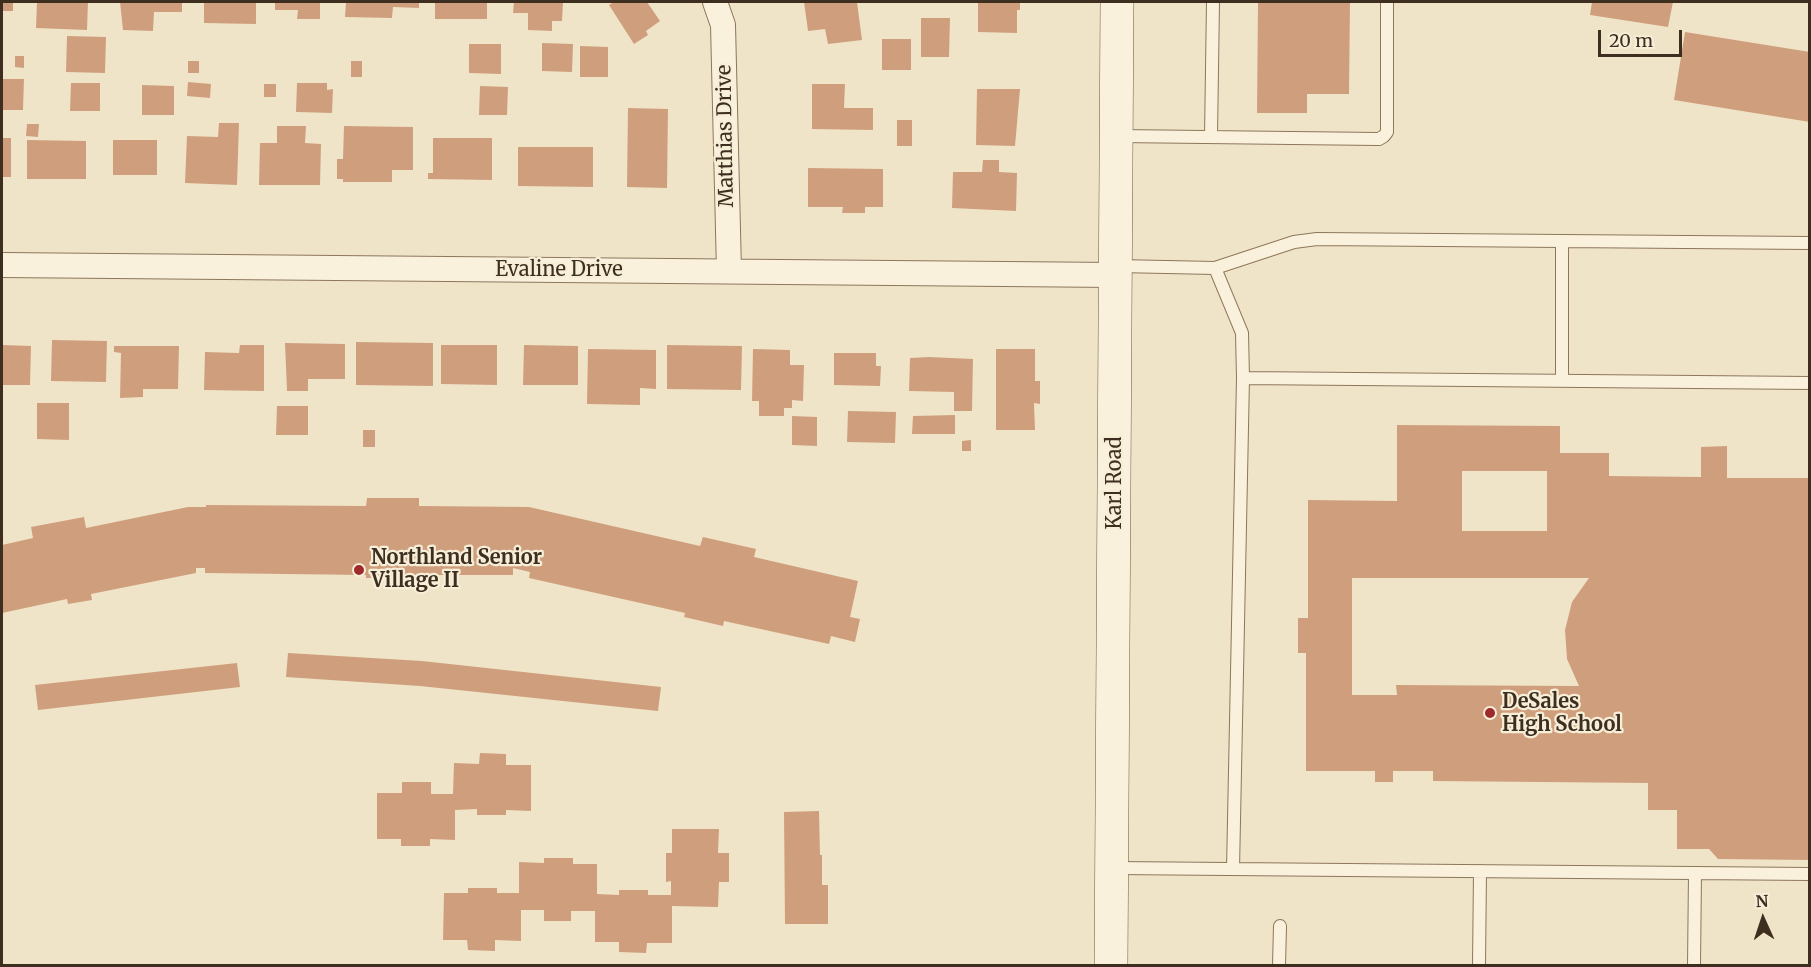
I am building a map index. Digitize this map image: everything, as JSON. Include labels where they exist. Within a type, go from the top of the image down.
[{"type":"main road","name":"Karl Road","points":[[1112,966],[1117,2]]},
{"type":"street","name":"Matthias Drive","points":[[715,2],[723,25],[729,271]]},
{"type":"street","name":"Evaline Drive","points":[[2,265],[729,271],[1116,271]]},
{"type":"lane","points":[[1211,137],[1214,2]]},
{"type":"lane","points":[[1117,136],[1379,139],[1387,132],[1386,2]]},
{"type":"lane","points":[[1116,271],[1215,268],[1294,242],[1317,239],[1809,243]]},
{"type":"lane","points":[[1562,241],[1562,381]]},
{"type":"lane","points":[[1215,268],[1242,333],[1244,378],[1233,869]]},
{"type":"lane","points":[[1244,378],[1809,383]]},
{"type":"lane","points":[[1112,868],[1809,874]]},
{"type":"lane","points":[[1479,966],[1480,871]]},
{"type":"lane","points":[[1694,966],[1695,873]]},
{"type":"lane","points":[[1279,966],[1280,926]]},
{"type":"building","points":[[2,2],[13,2],[13,11],[2,11]]},
{"type":"building","points":[[37,2],[88,2],[87,30],[36,28]]},
{"type":"building","points":[[120,2],[182,2],[182,12],[154,12],[153,31],[123,30]]},
{"type":"building","points":[[204,2],[256,2],[256,24],[204,23]]},
{"type":"building","points":[[275,2],[320,2],[320,19],[297,19],[298,10],[275,10]]},
{"type":"building","points":[[346,2],[419,2],[419,8],[393,7],[392,18],[345,17]]},
{"type":"building","points":[[435,2],[487,2],[487,19],[435,19]]},
{"type":"building","points":[[514,2],[563,2],[562,21],[552,21],[552,31],[528,30],[528,13],[513,13]]},
{"type":"building","points":[[614,2],[647,2],[660,21],[646,31],[648,35],[634,44],[609,5]]},
{"type":"building","points":[[804,2],[857,2],[862,40],[828,44],[825,29],[808,31]]},
{"type":"building","points":[[978,2],[1020,2],[1020,10],[1017,10],[1017,33],[978,32]]},
{"type":"building","points":[[1258,2],[1350,2],[1349,94],[1307,94],[1307,113],[1257,113]]},
{"type":"building","points":[[1592,2],[1673,2],[1668,27],[1590,15]]},
{"type":"building","points":[[921,18],[950,18],[949,57],[921,57]]},
{"type":"building","points":[[1685,32],[1810,52],[1810,122],[1674,100]]},
{"type":"building","points":[[67,36],[106,37],[105,73],[66,72]]},
{"type":"building","points":[[882,39],[911,39],[911,70],[882,70]]},
{"type":"building","points":[[542,43],[573,44],[572,72],[542,71]]},
{"type":"building","points":[[469,44],[501,44],[501,74],[469,73]]},
{"type":"building","points":[[580,46],[608,47],[608,77],[580,77]]},
{"type":"building","points":[[15,56],[24,56],[24,68],[15,67]]},
{"type":"building","points":[[188,61],[199,61],[199,73],[188,73]]},
{"type":"building","points":[[351,61],[362,61],[362,77],[351,77]]},
{"type":"building","points":[[2,79],[24,79],[23,110],[2,110]]},
{"type":"building","points":[[188,82],[211,84],[210,98],[187,96]]},
{"type":"building","points":[[71,83],[100,83],[100,111],[70,111]]},
{"type":"building","points":[[297,83],[327,83],[327,90],[333,89],[332,113],[296,112]]},
{"type":"building","points":[[264,84],[276,84],[276,97],[264,97]]},
{"type":"building","points":[[812,84],[845,84],[844,108],[873,108],[873,130],[812,129]]},
{"type":"building","points":[[142,85],[174,86],[174,115],[142,115]]},
{"type":"building","points":[[480,86],[508,87],[507,115],[479,115]]},
{"type":"building","points":[[977,89],[1020,89],[1015,146],[976,145]]},
{"type":"building","points":[[628,108],[668,109],[667,188],[627,187]]},
{"type":"building","points":[[897,120],[912,120],[912,146],[897,146]]},
{"type":"building","points":[[219,123],[239,123],[237,185],[185,183],[187,136],[218,137]]},
{"type":"building","points":[[27,124],[39,124],[38,137],[26,136]]},
{"type":"building","points":[[277,126],[306,126],[305,143],[321,144],[320,185],[259,185],[260,143],[277,143]]},
{"type":"building","points":[[344,126],[413,127],[413,170],[392,170],[392,182],[343,182],[343,179],[337,179],[337,159],[343,159]]},
{"type":"building","points":[[2,138],[11,138],[11,177],[2,177]]},
{"type":"building","points":[[433,138],[492,138],[492,180],[428,179],[428,173],[433,173]]},
{"type":"building","points":[[27,140],[86,141],[86,179],[27,179]]},
{"type":"building","points":[[113,140],[157,140],[157,175],[113,175]]},
{"type":"building","points":[[518,147],[593,147],[593,187],[518,186]]},
{"type":"building","points":[[983,160],[999,160],[999,172],[1017,173],[1016,211],[952,208],[953,172],[982,172]]},
{"type":"building","points":[[808,168],[883,169],[883,207],[865,207],[865,213],[842,213],[843,207],[808,207]]},
{"type":"building","points":[[52,340],[107,341],[106,382],[51,381]]},
{"type":"building","points":[[356,342],[433,343],[433,386],[356,385]]},
{"type":"building","points":[[285,343],[345,344],[345,379],[308,379],[308,391],[287,391]]},
{"type":"building","points":[[2,345],[31,346],[30,385],[2,385]]},
{"type":"building","points":[[240,345],[264,345],[264,391],[204,390],[205,352],[239,353]]},
{"type":"building","points":[[441,345],[497,345],[497,385],[441,384]]},
{"type":"building","points":[[524,345],[578,346],[578,385],[523,385]]},
{"type":"building","points":[[667,345],[742,346],[741,390],[667,389]]},
{"type":"building","points":[[114,346],[179,346],[178,389],[143,389],[143,397],[120,398],[121,353],[114,352]]},
{"type":"building","points":[[588,349],[656,350],[656,389],[640,388],[640,405],[587,404]]},
{"type":"building","points":[[753,349],[790,350],[790,365],[804,365],[803,401],[792,400],[792,408],[784,408],[784,416],[759,416],[759,401],[752,401]]},
{"type":"building","points":[[996,349],[1035,349],[1035,381],[1040,381],[1040,404],[1034,403],[1035,430],[996,430]]},
{"type":"building","points":[[834,353],[876,353],[876,366],[881,366],[880,386],[834,385]]},
{"type":"building","points":[[910,358],[973,359],[972,411],[954,411],[954,392],[909,391]]},
{"type":"building","points":[[37,403],[69,403],[69,440],[37,439]]},
{"type":"building","points":[[277,406],[308,406],[308,435],[276,435]]},
{"type":"building","points":[[848,411],[896,412],[895,443],[847,442]]},
{"type":"building","points":[[955,415],[955,434],[912,434],[913,416]]},
{"type":"building","points":[[792,416],[817,417],[817,446],[792,445]]},
{"type":"building","points":[[1397,425],[1560,426],[1560,453],[1609,453],[1609,476],[1701,477],[1701,447],[1727,446],[1727,478],[1810,478],[1810,860],[1718,859],[1709,849],[1677,849],[1677,810],[1648,810],[1648,783],[1433,781],[1433,771],[1393,771],[1393,782],[1375,782],[1375,771],[1306,771],[1306,653],[1298,653],[1298,618],[1308,618],[1308,500],[1397,501]],"holes":[[[1462,471],[1547,471],[1547,531],[1462,531]],[[1352,578],[1589,578],[1572,602],[1565,630],[1567,659],[1579,686],[1396,685],[1397,695],[1352,695]]]},
{"type":"building","points":[[363,430],[375,430],[375,447],[363,447]]},
{"type":"building","points":[[971,440],[971,451],[962,451],[962,441]]},
{"type":"building","name":"Northland Senior Village II","points":[[367,498],[419,498],[419,506],[529,507],[700,546],[703,537],[756,549],[754,557],[858,581],[850,617],[860,619],[855,642],[831,636],[829,644],[724,621],[723,626],[684,617],[685,613],[529,578],[530,572],[513,568],[513,575],[406,575],[406,578],[366,578],[366,575],[205,573],[205,568],[196,568],[196,573],[91,594],[92,600],[68,604],[67,599],[2,613],[2,545],[33,538],[31,527],[84,517],[86,528],[188,507],[206,507],[206,505],[366,506]]},
{"type":"building","points":[[288,653],[422,661],[661,687],[658,711],[420,686],[286,677]]},
{"type":"building","points":[[237,663],[240,687],[38,710],[35,685]]},
{"type":"building","points":[[480,753],[506,754],[506,765],[531,765],[531,811],[506,810],[506,815],[477,815],[477,809],[455,810],[455,840],[430,839],[430,846],[401,846],[401,839],[377,839],[377,793],[402,793],[402,782],[431,782],[431,794],[453,794],[454,763],[479,764]]},
{"type":"building","points":[[819,811],[822,885],[828,885],[828,924],[785,924],[784,812]]},
{"type":"building","points":[[672,829],[719,829],[718,853],[729,853],[729,882],[719,882],[718,907],[672,906],[672,943],[647,943],[646,953],[619,952],[619,942],[595,942],[595,911],[571,911],[571,921],[544,921],[544,910],[521,910],[521,941],[495,940],[495,951],[468,950],[467,940],[443,940],[444,893],[468,893],[468,888],[497,888],[497,893],[519,893],[519,862],[544,863],[544,858],[573,858],[573,864],[597,864],[597,894],[619,895],[619,890],[648,890],[648,895],[671,895],[671,881],[666,882],[666,853],[672,853]]},
{"type":"place","name":"Northland Senior Village II","points":[[359,570]]},
{"type":"place","name":"DeSales High School","points":[[1490,713]]}]
